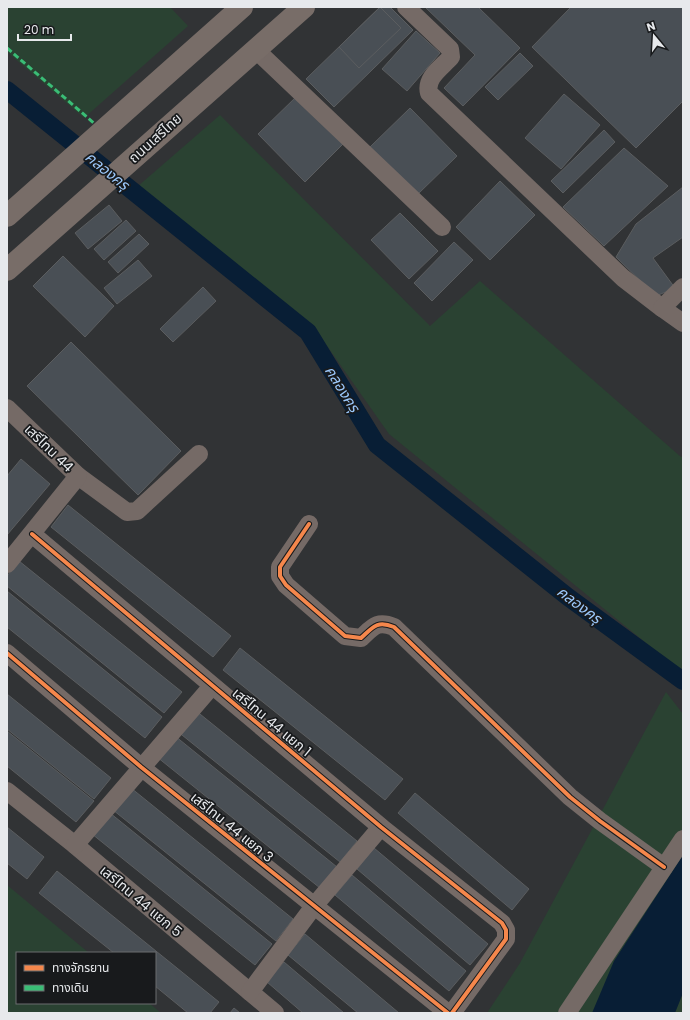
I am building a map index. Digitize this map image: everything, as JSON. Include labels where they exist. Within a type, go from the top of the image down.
[{"type":"main road","points":[[14,210],[242,7]]},
{"type":"main road","name":"ถนนเสรีไทย","points":[[7,270],[304,7]]},
{"type":"street","points":[[406,7],[450,49],[451,57],[429,81],[427,86],[429,94],[623,278],[683,324]]},
{"type":"street","points":[[256,50],[442,227]]},
{"type":"street","points":[[662,308],[683,287]]},
{"type":"street","name":"เสรีไทน 44","points":[[7,408],[78,476],[7,564]]},
{"type":"street","points":[[78,476],[127,512],[137,511],[199,454]]},
{"type":"street","points":[[310,524],[280,567],[280,576],[286,585],[345,636],[361,638],[377,624],[385,623],[394,627],[570,797],[600,821],[664,867]]},
{"type":"street","name":"เสรีไทน 44 แยก 1","points":[[32,534],[381,827],[502,923],[506,930],[506,938],[452,1013]]},
{"type":"street","name":"เสรีไทน 44 แยก 3","points":[[7,653],[140,767],[448,1013]]},
{"type":"street","points":[[75,845],[140,767],[212,686]]},
{"type":"street","name":"เสรีไทน 44 แยก 5","points":[[7,791],[75,845],[275,1013]]},
{"type":"street","points":[[250,992],[314,906],[381,827]]},
{"type":"street","points":[[567,1013],[683,839]]},
{"type":"green space","points":[[7,7],[170,7],[188,26],[84,118],[7,52]]},
{"type":"green space","points":[[220,115],[430,326],[480,281],[681,457],[683,456],[683,673],[389,434],[313,326],[137,187]]},
{"type":"green space","points":[[666,692],[683,714],[683,1013],[487,1013],[520,963]]},
{"type":"green space","points":[[7,885],[88,952],[16,952],[16,1004],[150,1004],[161,1013],[7,1013]]},
{"type":"water","points":[[683,855],[683,993],[675,1013],[592,1013],[614,961]]},
{"type":"building","points":[[380,7],[390,7],[413,30],[334,107],[306,79]]},
{"type":"building","points":[[380,7],[401,28],[359,68],[339,47]]},
{"type":"building","points":[[425,7],[478,7],[520,48],[463,106],[444,88],[475,55]]},
{"type":"building","points":[[571,7],[683,7],[683,101],[636,148],[532,47]]},
{"type":"building","points":[[416,31],[440,53],[407,91],[382,69]]},
{"type":"building","points":[[520,53],[533,66],[498,100],[485,87]]},
{"type":"building","points":[[564,94],[600,125],[561,169],[525,138]]},
{"type":"building","points":[[298,95],[345,142],[305,182],[258,134]]},
{"type":"building","points":[[410,108],[457,156],[417,195],[370,147]]},
{"type":"building","points":[[604,130],[615,142],[563,193],[551,181]]},
{"type":"building","points":[[624,148],[668,186],[604,246],[563,207]]},
{"type":"building","points":[[500,181],[535,215],[490,260],[456,227]]},
{"type":"building","points":[[683,187],[683,237],[653,258],[675,288],[656,296],[616,257],[636,224]]},
{"type":"building","points":[[109,205],[122,221],[88,249],[75,233]]},
{"type":"building","points":[[400,213],[438,251],[409,279],[371,240]]},
{"type":"building","points":[[126,220],[136,231],[104,260],[94,249]]},
{"type":"building","points":[[139,234],[149,244],[118,273],[108,262]]},
{"type":"building","points":[[454,242],[473,260],[432,301],[414,283]]},
{"type":"building","points":[[63,256],[114,306],[85,337],[33,286]]},
{"type":"building","points":[[138,260],[152,276],[117,304],[104,288]]},
{"type":"building","points":[[203,287],[216,301],[173,342],[160,329]]},
{"type":"building","points":[[71,342],[181,451],[138,495],[27,386]]},
{"type":"building","points":[[21,459],[50,484],[7,535],[7,476]]},
{"type":"building","points":[[68,505],[231,636],[213,657],[51,527]]},
{"type":"building","points":[[19,561],[182,692],[164,713],[7,586],[7,576]]},
{"type":"building","points":[[7,591],[162,717],[145,738],[7,627]]},
{"type":"building","points":[[240,648],[403,779],[385,800],[223,670]]},
{"type":"building","points":[[7,694],[111,778],[94,799],[7,729]]},
{"type":"building","points":[[195,710],[357,841],[340,862],[177,731]]},
{"type":"building","points":[[7,731],[94,801],[76,822],[7,766]]},
{"type":"building","points":[[175,736],[337,867],[320,888],[157,757]]},
{"type":"building","points":[[131,788],[293,919],[276,941],[113,810]]},
{"type":"building","points":[[415,793],[529,889],[512,910],[398,813]]},
{"type":"building","points":[[110,813],[272,944],[255,965],[92,834]]},
{"type":"building","points":[[7,827],[44,857],[27,879],[7,863]]},
{"type":"building","points":[[374,848],[488,944],[470,965],[357,869]]},
{"type":"building","points":[[57,871],[219,1002],[210,1013],[188,1013],[156,987],[156,952],[113,952],[39,893]]},
{"type":"building","points":[[352,875],[466,971],[449,991],[335,895]]},
{"type":"building","points":[[305,934],[399,1013],[358,1013],[288,955]]},
{"type":"building","points":[[284,962],[344,1013],[303,1013],[267,982]]},
{"type":"building","points":[[234,1008],[240,1013],[230,1013]]},
{"type":"waterway","name":"คลองครุ","points":[[7,90],[308,332],[377,445],[568,597],[683,681]]},
{"type":"marked path","points":[[7,48],[95,124]]},
{"type":"cycle path","points":[[309,524],[280,567],[280,576],[286,585],[345,636],[361,638],[372,628],[383,624],[394,627],[570,797],[600,821],[664,867]]},
{"type":"cycle path","points":[[32,534],[381,827],[502,923],[506,930],[506,939],[452,1013]]},
{"type":"cycle path","points":[[7,653],[141,767],[448,1013]]}]
